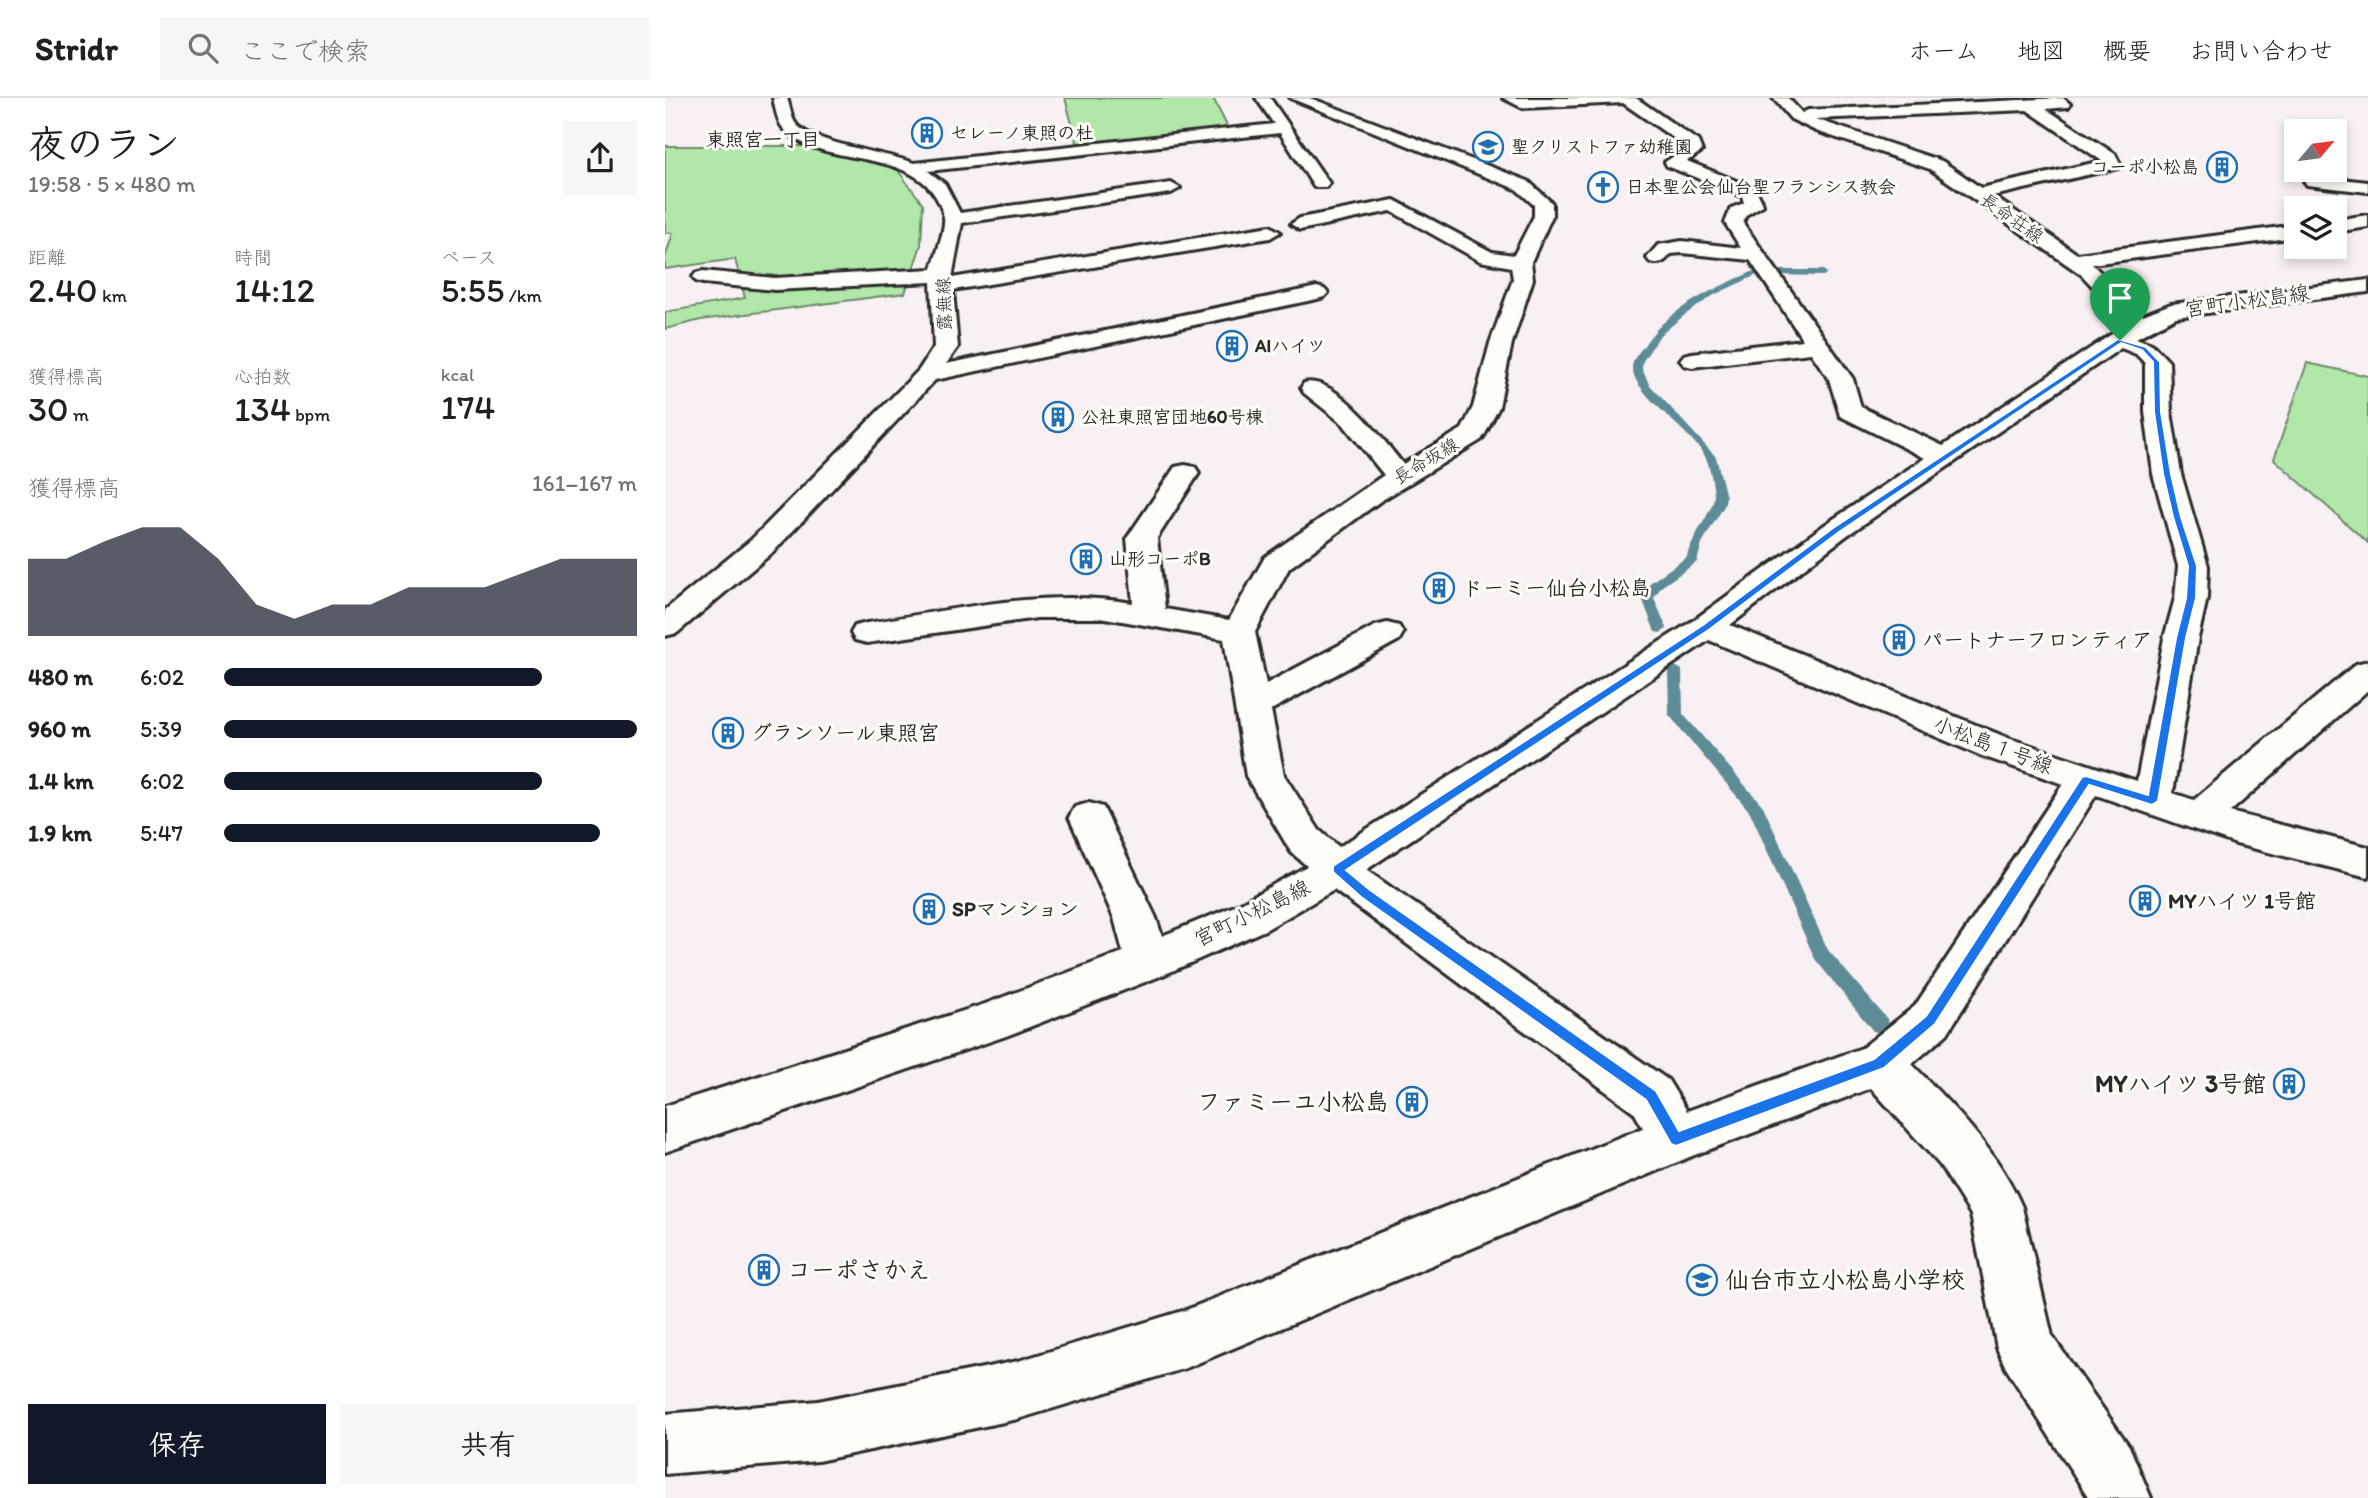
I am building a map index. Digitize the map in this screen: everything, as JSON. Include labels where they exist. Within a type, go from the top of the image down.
[{"type":"street","points":[[780,98],[788,125],[799,134],[820,143],[889,159],[946,187],[954,219],[1171,188]]},
{"type":"street","points":[[1263,98],[1320,183]]},
{"type":"street","name":"長命坂線","points":[[1238,632],[1276,563],[1400,477],[1472,434],[1486,407],[1501,344],[1523,279],[1521,261],[1543,216],[1543,203],[1522,185],[1297,98]]},
{"type":"street","points":[[1510,98],[1523,104],[1626,98],[1692,144],[1694,151],[1673,162],[1750,193],[1754,205],[1738,212],[1734,223],[1841,379],[1849,411],[1943,456]]},
{"type":"street","points":[[1780,98],[1796,116],[1930,118],[2030,105],[2063,104],[2053,98]]},
{"type":"street","points":[[1912,98],[1930,118]]},
{"type":"street","points":[[1978,194],[2112,163],[2109,158],[2030,105]]},
{"type":"street","name":"長命荘線","points":[[1796,116],[1858,141],[1935,158],[1978,194],[2099,280],[2130,333]]},
{"type":"street","points":[[1629,120],[1655,118]]},
{"type":"street","points":[[912,168],[1284,128]]},
{"type":"street","points":[[2329,182],[2368,187]]},
{"type":"street","points":[[1300,224],[1394,205],[1487,257],[1521,261]]},
{"type":"street","name":"露無線","points":[[665,626],[762,546],[927,375],[946,347],[941,280],[954,219]]},
{"type":"street","points":[[2347,224],[2368,221]]},
{"type":"street","points":[[703,277],[775,284],[941,280],[1270,232]]},
{"type":"street","points":[[2074,260],[2284,233]]},
{"type":"street","points":[[1657,258],[1665,249],[1682,247],[1755,255]]},
{"type":"street","points":[[927,375],[1317,293]]},
{"type":"street","name":"宮町小松島線","points":[[665,1129],[990,1022],[1147,962],[1252,917],[1337,869],[1706,627],[1836,530],[2130,333],[2172,311],[2356,293]]},
{"type":"street","points":[[2130,333],[2157,362],[2158,412],[2167,474],[2193,566],[2191,598],[2181,638],[2152,801]]},
{"type":"street","points":[[1692,360],[1818,345]]},
{"type":"street","points":[[1313,388],[1352,419],[1400,477]]},
{"type":"street","points":[[1150,617],[1142,538],[1185,473]]},
{"type":"street","points":[[867,633],[1037,608],[1105,608],[1238,632],[1265,776],[1305,841],[1365,893],[1651,1096],[1676,1139]]},
{"type":"street","name":"小松島１号線","points":[[1706,627],[1995,747],[2086,780],[2236,829],[2368,862]]},
{"type":"street","points":[[1251,706],[1387,633]]},
{"type":"street","points":[[2199,817],[2368,673]]},
{"type":"street","points":[[665,1444],[818,1432],[1018,1391],[1186,1339],[1676,1139],[1879,1063],[1931,1020],[2086,780]]},
{"type":"street","points":[[1089,817],[1135,918],[1147,962]]},
{"type":"street","points":[[1879,1063],[1958,1148],[1996,1207],[2026,1348],[2107,1468],[2120,1498]]},
{"type":"green space","points":[[1065,98],[1213,98],[1229,130],[1078,146]]},
{"type":"green space","points":[[665,146],[816,146],[870,157],[896,168],[923,204],[921,245],[905,293],[701,320],[665,329],[665,312],[745,298],[735,259],[665,269],[665,258],[673,233],[665,233]]},
{"type":"green space","points":[[2307,363],[2368,376],[2368,543],[2274,459]]},
{"type":"waterway","points":[[1660,629],[1648,598],[1656,585],[1693,559],[1696,543],[1718,506],[1720,497],[1711,457],[1645,385],[1637,369],[1638,361],[1657,333],[1683,312],[1711,293],[1757,273]]},
{"type":"waterway","points":[[1775,273],[1823,273]]},
{"type":"waterway","points":[[1675,670],[1676,715],[1757,810],[1821,954],[1880,1025]]},
{"type":"place","name":"セレーノ東照の杜","points":[[927,133]]},
{"type":"place","name":"聖クリストファ幼稚園","points":[[1488,147]]},
{"type":"place","name":"コーポ小松島","points":[[2222,167]]},
{"type":"place","name":"日本聖公会仙台聖フランシス教会","points":[[1603,187]]},
{"type":"place","name":"AIハイツ","points":[[1232,346]]},
{"type":"place","name":"公社東照宮団地60号棟","points":[[1058,417]]},
{"type":"place","name":"山形コーポB","points":[[1086,559]]},
{"type":"place","name":"ドーミー仙台小松島","points":[[1439,588]]},
{"type":"place","name":"パートナーフロンティア","points":[[1899,640]]},
{"type":"place","name":"グランソール東照宮","points":[[728,733]]},
{"type":"place","name":"MYハイツ 1号館","points":[[2145,901]]},
{"type":"place","name":"SPマンション","points":[[929,909]]},
{"type":"place","name":"MYハイツ 3号館","points":[[2289,1084]]},
{"type":"place","name":"ファミーユ小松島","points":[[1412,1102]]},
{"type":"place","name":"コーポさかえ","points":[[764,1270]]},
{"type":"place","name":"仙台市立小松島小学校","points":[[1702,1280]]},
{"type":"district","name":"東照宮一丁目","points":[[763,139]]},
{"type":"route","points":[[2120,340],[2144,349],[2157,362],[2158,412],[2167,474],[2193,566],[2191,598],[2181,638],[2152,801],[2086,780],[1931,1020],[1879,1063],[1676,1139],[1651,1096],[1365,893],[1337,869],[1706,627],[1836,530],[2120,340]]}]
